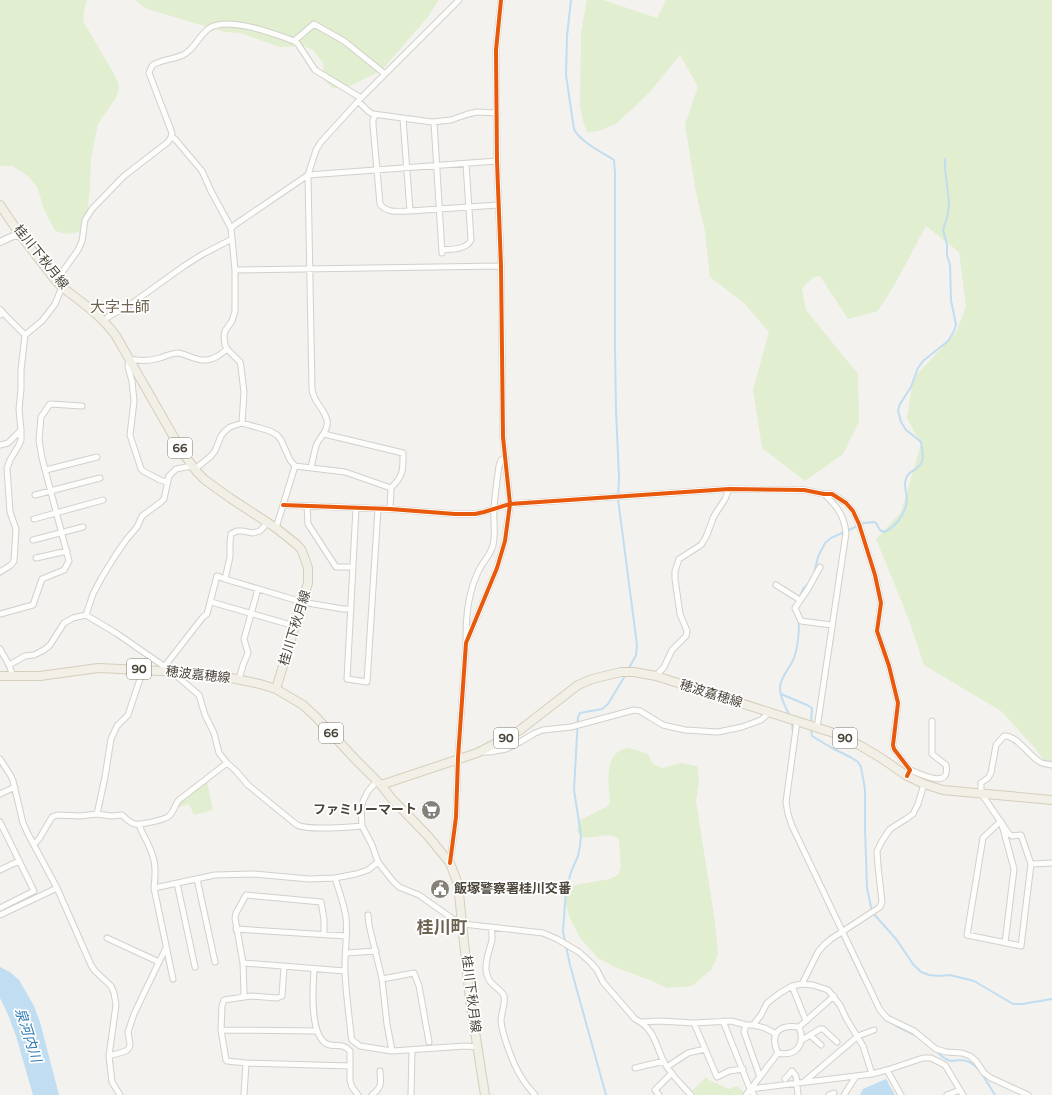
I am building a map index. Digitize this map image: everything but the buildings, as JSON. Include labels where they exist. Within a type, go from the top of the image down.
[{"type":"main road","name":"桂川下秋月線","points":[[0,205],[21,236],[59,284],[104,321],[116,336],[193,468],[205,480],[276,528],[296,544],[301,550],[308,568],[308,583],[276,689],[303,705],[316,717],[428,836],[450,863],[458,884],[470,1000],[485,1095]]},
{"type":"main road","name":"穂波嘉穂線","points":[[0,676],[40,676],[98,668],[143,670],[168,669],[239,679],[276,689]]},
{"type":"main road","name":"穂波嘉穂線","points":[[379,783],[477,753],[520,730],[578,685],[592,679],[621,672],[634,672],[656,676],[838,734],[908,773],[924,784],[944,790],[1052,800]]},
{"type":"street","points":[[311,467],[317,444],[327,429],[327,420],[314,399],[312,389],[308,175],[316,150],[321,142],[384,74],[458,0]]},
{"type":"street","points":[[466,644],[497,568],[505,541],[510,504],[503,437],[501,266],[497,161],[496,50],[501,0]]},
{"type":"street","points":[[294,41],[314,24],[344,41],[384,74]]},
{"type":"street","points":[[0,570],[11,565],[14,561],[16,529],[10,512],[7,468],[21,440],[19,409],[21,370],[25,336],[42,321],[55,304],[59,284],[78,250],[82,240],[85,220],[92,209],[124,176],[168,142],[171,137],[172,132],[149,73],[152,65],[181,56],[188,52],[212,26],[250,26],[294,41],[298,44],[315,70],[360,99],[370,112],[375,115],[434,122],[451,120],[477,112],[497,113]]},
{"type":"street","points":[[375,115],[373,125],[380,204],[382,207],[395,212],[498,205]]},
{"type":"street","points":[[403,119],[410,211]]},
{"type":"street","points":[[434,122],[442,251],[464,247],[470,243],[471,237],[466,164]]},
{"type":"street","points":[[171,137],[202,172],[231,228],[235,311],[232,321],[225,331],[224,336],[225,344],[240,362],[242,367],[244,392],[242,423]]},
{"type":"street","points":[[231,228],[308,175],[497,161]]},
{"type":"street","points":[[0,242],[13,236],[21,236]]},
{"type":"street","points":[[104,321],[203,254],[232,239]]},
{"type":"street","points":[[234,270],[501,266]]},
{"type":"street","points":[[1,312],[25,336]]},
{"type":"street","points":[[167,482],[160,480],[141,469],[130,435],[134,401],[132,381],[128,367],[129,359],[149,360],[174,353],[180,353],[206,360],[216,358],[228,349]]},
{"type":"street","points":[[0,614],[33,605],[42,579],[64,570],[69,561],[42,458],[39,440],[40,417],[50,404],[82,406]]},
{"type":"street","points":[[86,615],[96,588],[115,556],[137,527],[142,516],[164,499],[169,476],[176,469],[193,468],[211,456],[215,451],[221,436],[225,430],[230,427],[242,423],[270,431],[277,435],[282,440],[290,460],[295,466],[345,472],[391,488]]},
{"type":"street","points":[[0,445],[8,443],[21,430]]},
{"type":"street","points":[[324,434],[403,453],[403,472],[391,488],[390,509]]},
{"type":"street","points":[[46,470],[97,456]]},
{"type":"street","points":[[450,863],[456,817],[466,623],[469,601],[474,581],[480,568],[490,555],[493,543],[494,509],[499,466],[501,460],[506,459]]},
{"type":"street","points":[[276,528],[295,466]]},
{"type":"street","points":[[35,495],[100,478]]},
{"type":"street","points":[[283,505],[475,514],[510,504],[729,489],[806,490],[824,494],[832,494],[846,503],[854,511],[862,531],[875,575],[881,603],[877,631],[889,666],[898,703],[893,745],[894,749],[908,773],[936,780],[941,779],[947,770],[946,765],[932,754],[932,721]]},
{"type":"street","points":[[656,676],[664,668],[672,650],[686,636],[687,631],[680,614],[675,579],[675,571],[679,559],[701,545],[706,537],[714,516],[725,499],[729,489]]},
{"type":"street","points":[[818,728],[846,534],[844,522],[840,513],[833,502],[824,494]]},
{"type":"street","points":[[34,519],[103,500]]},
{"type":"street","points":[[307,506],[308,524],[336,566],[353,568]]},
{"type":"street","points":[[356,508],[347,679],[368,682],[378,509]]},
{"type":"street","points":[[225,579],[230,557],[231,534],[237,531],[253,533],[260,531],[267,523]]},
{"type":"street","points":[[32,540],[83,527]]},
{"type":"street","points":[[36,558],[67,551]]},
{"type":"street","points":[[820,567],[808,589],[795,608],[801,621],[832,625]]},
{"type":"street","points":[[168,669],[203,617],[207,614],[217,576],[302,602],[351,609]]},
{"type":"street","points":[[776,585],[800,600]]},
{"type":"street","points":[[239,679],[248,653],[244,640],[258,589]]},
{"type":"street","points":[[211,602],[295,626]]},
{"type":"street","points":[[9,665],[25,656],[34,655],[44,650],[50,645],[64,623],[73,618],[86,615],[116,633],[168,669],[199,695],[205,716],[214,734],[219,753],[248,785],[297,824],[301,826],[324,828],[362,826]]},
{"type":"street","points":[[0,649],[13,676]]},
{"type":"street","points":[[97,814],[111,739],[117,726],[128,715],[143,670]]},
{"type":"street","points":[[477,753],[506,749],[543,730],[571,727],[634,710],[640,711],[663,725],[685,730],[718,732],[742,727],[761,720],[770,712]]},
{"type":"street","points":[[797,721],[786,802],[788,814],[792,826],[880,1010],[887,1018],[914,1031],[936,1049],[946,1052],[962,1052],[970,1056],[984,1073],[991,1078],[1028,1095]]},
{"type":"street","points":[[1001,821],[983,838],[967,934],[1021,946],[1031,864],[1021,835],[1012,836],[1009,834],[1001,821],[981,793],[981,783],[988,778],[991,773],[996,745],[1004,736],[1014,739],[1040,762],[1052,765]]},
{"type":"street","points":[[0,759],[11,776],[15,787],[23,823],[58,888],[91,965],[95,971],[111,986],[114,993],[116,1005],[109,1056],[112,1082],[120,1095]]},
{"type":"street","points":[[34,844],[39,839],[52,817],[57,815],[122,815],[131,823],[136,824],[161,820],[171,815],[179,800],[227,763]]},
{"type":"street","points":[[379,783],[368,792],[364,798],[361,807],[362,826],[372,845],[378,862],[392,880],[399,887],[419,895],[453,919],[463,924],[543,933],[557,939],[579,952],[596,970],[603,982],[635,1019],[642,1022],[650,1031],[667,1067],[691,1095]]},
{"type":"street","points":[[802,984],[818,952],[824,945],[880,907],[882,902],[877,851],[890,829],[913,814],[918,804],[924,784]]},
{"type":"street","points":[[0,794],[15,787]]},
{"type":"street","points":[[1001,821],[1014,869],[1005,943]]},
{"type":"street","points":[[0,822],[2,831],[34,891],[0,908]]},
{"type":"street","points":[[139,824],[153,855],[156,867],[154,888],[173,979]]},
{"type":"street","points":[[0,870],[19,861]]},
{"type":"street","points":[[154,888],[215,875],[232,874],[309,879],[335,878],[368,870],[378,862]]},
{"type":"street","points":[[1031,864],[1052,863]]},
{"type":"street","points":[[335,878],[346,918],[345,971],[352,1040],[360,1046],[392,1051],[478,1046]]},
{"type":"street","points":[[197,879],[215,962]]},
{"type":"street","points":[[177,883],[195,967]]},
{"type":"street","points":[[0,915],[58,888]]},
{"type":"street","points":[[243,997],[243,963],[235,918],[246,895],[321,902],[324,919],[324,934]]},
{"type":"street","points":[[368,915],[382,978],[387,1024],[392,1051]]},
{"type":"street","points":[[491,927],[492,939],[486,968],[487,976],[490,982],[504,994],[505,999],[501,1022],[506,1039],[515,1065],[522,1079],[535,1095]]},
{"type":"street","points":[[236,928],[346,936]]},
{"type":"street","points":[[107,938],[159,962]]},
{"type":"street","points":[[109,1056],[126,1051],[129,1048],[130,1044],[128,1032],[134,1014],[166,948]]},
{"type":"street","points":[[346,953],[376,951]]},
{"type":"street","points":[[243,963],[345,971]]},
{"type":"street","points":[[284,967],[282,996],[277,998],[251,996],[224,1000],[222,1006],[221,1030],[226,1060],[246,1063],[350,1066]]},
{"type":"street","points":[[314,969],[313,1010],[317,1031],[327,1044],[343,1046],[348,1048],[350,1051],[350,1081],[352,1087],[358,1095]]},
{"type":"street","points":[[382,978],[414,973],[419,986],[429,1042]]},
{"type":"street","points":[[753,1025],[761,1015],[767,1002],[792,986],[802,984],[828,990],[840,1005],[846,1018],[858,1036],[863,1046],[872,1074]]},
{"type":"street","points":[[792,986],[806,1021]]},
{"type":"street","points":[[778,1053],[774,1039],[779,1030],[789,1026],[799,1027],[834,996]]},
{"type":"street","points":[[642,1022],[659,1021],[694,1023],[732,1021],[765,1028],[776,1034]]},
{"type":"street","points":[[723,1021],[750,1089],[754,1095]]},
{"type":"street","points":[[694,1023],[717,1076],[729,1071],[743,1069]]},
{"type":"street","points":[[746,1025],[744,1032],[760,1077]]},
{"type":"street","points":[[799,1027],[802,1040]]},
{"type":"street","points":[[778,1053],[791,1053],[796,1050],[802,1040],[820,1028],[837,1042]]},
{"type":"street","points":[[221,1030],[317,1031]]},
{"type":"street","points":[[804,1082],[858,1036],[874,1030]]},
{"type":"street","points":[[810,1035],[821,1045]]},
{"type":"street","points":[[667,1067],[688,1053],[705,1049]]},
{"type":"street","points":[[411,1095],[412,1050]]},
{"type":"street","points":[[746,1095],[778,1053]]},
{"type":"street","points":[[750,1089],[872,1074],[923,1058],[931,1058],[945,1065],[962,1093],[947,1095]]},
{"type":"street","points":[[634,1068],[664,1062]]},
{"type":"street","points":[[244,1095],[246,1063]]},
{"type":"street","points":[[887,1070],[901,1095]]},
{"type":"street","points":[[372,1095],[380,1087],[380,1071]]},
{"type":"street","points":[[785,1079],[792,1071],[796,1076],[798,1095]]},
{"type":"street","points":[[659,1095],[655,1090],[672,1073]]},
{"type":"street","points":[[844,1095],[856,1076]]},
{"type":"green space","points":[[0,0],[87,0],[83,21],[119,85],[117,96],[98,124],[91,159],[90,189],[86,222],[79,232],[66,234],[55,231],[44,209],[37,187],[28,176],[13,166],[0,166]]},
{"type":"green space","points":[[135,0],[439,0],[428,17],[382,70],[350,86],[333,88],[325,81],[323,63],[313,50],[304,46],[280,47],[240,33],[225,32],[147,9]]},
{"type":"green space","points":[[587,0],[603,0],[657,18],[666,0],[1052,0],[1052,766],[1047,764],[1035,748],[1001,711],[924,665],[907,615],[876,539],[901,512],[921,444],[907,418],[913,379],[956,332],[966,307],[959,252],[926,226],[895,284],[878,311],[848,319],[820,276],[812,278],[802,288],[806,310],[858,374],[859,422],[843,454],[805,481],[762,448],[753,390],[769,332],[745,304],[710,277],[705,232],[695,187],[685,124],[698,87],[680,55],[649,93],[616,124],[598,131],[587,133],[580,105],[581,32]]},
{"type":"green space","points":[[629,748],[648,754],[653,764],[662,768],[681,763],[697,766],[699,783],[696,801],[715,922],[718,955],[711,970],[692,986],[667,988],[617,968],[599,959],[580,938],[569,916],[565,899],[568,892],[575,885],[610,879],[618,875],[621,868],[619,839],[610,835],[585,838],[580,837],[577,830],[580,820],[606,807],[610,803],[608,778],[611,762],[614,755],[620,750]]},
{"type":"green space","points":[[207,781],[213,810],[194,815],[189,804],[177,808],[180,801]]},
{"type":"green space","points":[[706,1077],[709,1080],[729,1089],[737,1086],[744,1092],[742,1095],[693,1095],[691,1092]]},
{"type":"water","name":"泉河内川","points":[[0,967],[10,972],[19,980],[34,1006],[40,1022],[59,1095],[33,1095],[16,1036],[0,998]]},
{"type":"water","points":[[886,1079],[895,1095],[860,1095],[863,1089]]},
{"type":"waterway","points":[[571,0],[567,36],[566,75],[574,129],[586,142],[614,160],[616,411],[619,477],[618,499],[637,645],[636,655],[628,670]]},
{"type":"waterway","points":[[814,574],[818,557],[825,543],[831,538],[864,523],[874,522],[880,530],[884,532],[896,524],[905,510],[907,500],[905,484],[906,478],[918,467],[923,458],[921,442],[906,430],[901,422],[898,410],[900,404],[911,387],[918,368],[923,361],[948,341],[956,325],[951,300],[950,265],[943,230],[948,214],[949,202],[945,159]]},
{"type":"waterway","points":[[799,599],[803,589],[809,583]]},
{"type":"waterway","points":[[790,716],[781,697],[780,686],[795,654],[798,640],[799,621]]},
{"type":"waterway","points":[[606,1095],[570,965],[563,932],[566,890],[571,872],[578,856],[581,835],[574,790],[578,717],[580,713],[602,709],[608,704],[626,674]]},
{"type":"waterway","points":[[781,694],[812,708],[811,723]]},
{"type":"waterway","points":[[792,723],[793,732]]},
{"type":"waterway","points":[[811,728],[812,736],[852,758],[858,762],[861,767],[865,789],[867,888],[871,907],[873,913],[896,939],[913,964],[921,972],[929,975],[950,975],[974,981],[1013,1004],[1052,999]]},
{"type":"waterway","points":[[847,947],[866,986]]},
{"type":"waterway","points":[[891,1022],[917,1036]]},
{"type":"waterway","points":[[935,1050],[942,1057],[951,1061],[966,1061],[979,1070]]},
{"type":"waterway","points":[[982,1074],[995,1095]]},
{"type":"cycle path","points":[[450,863],[456,817],[458,758],[466,643],[497,568],[505,541],[510,504],[503,437],[501,266],[497,161],[496,50],[501,0]]},
{"type":"cycle path","points":[[283,505],[475,514],[510,504],[729,489],[804,490],[832,494],[846,503],[853,511],[859,524],[875,575],[881,603],[877,631],[889,666],[898,703],[893,745],[894,749],[910,770],[907,776]]},
{"type":"place","name":"ファミリーマート","points":[[431,810]]},
{"type":"place","name":"飯塚警察署桂川交番","points":[[440,889]]},
{"type":"district","name":"大字土師","points":[[120,307]]},
{"type":"district","name":"桂川町","points":[[442,927]]}]
